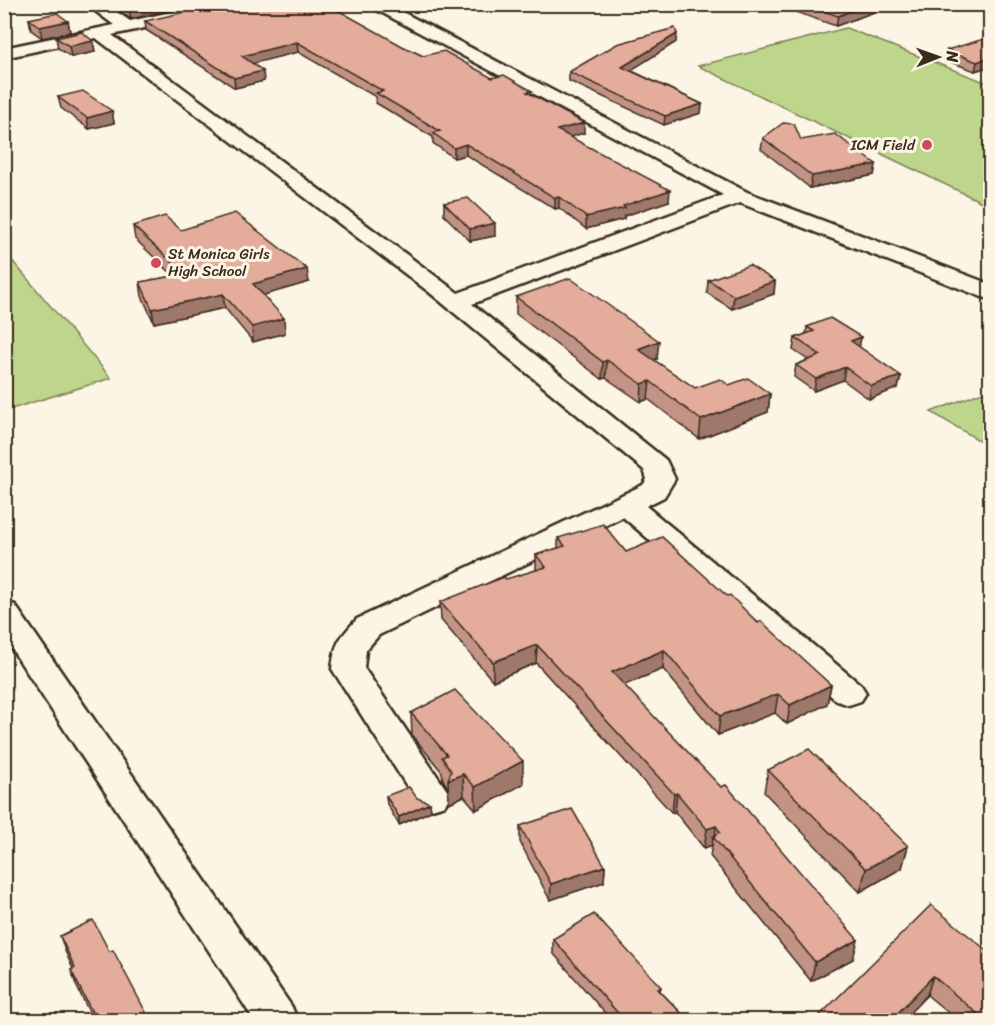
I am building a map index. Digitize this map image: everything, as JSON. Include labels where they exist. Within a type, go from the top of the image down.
[{"type":"street","points":[[94,4],[127,26]]},
{"type":"street","points":[[4,53],[233,4]]},
{"type":"street","points":[[374,4],[740,196],[990,292]]},
{"type":"street","points":[[98,32],[454,302],[656,466],[661,479],[654,491],[368,627],[350,648],[348,669],[432,795]]},
{"type":"street","points":[[454,302],[740,196]]},
{"type":"street","points":[[626,504],[849,693]]},
{"type":"street","points":[[4,612],[277,1020]]},
{"type":"green space","name":"ICM Field","points":[[846,28],[990,84],[990,206],[698,66]]},
{"type":"green space","points":[[5,252],[111,378],[5,411]]},
{"type":"green space","points":[[990,389],[990,447],[931,412]]},
{"type":"building","points":[[122,4],[152,4],[129,9]]},
{"type":"building","points":[[221,4],[327,4],[423,56],[444,51],[492,78],[504,75],[532,91],[527,92],[584,123],[557,130],[670,190],[623,206],[625,208],[586,217],[559,197],[555,198],[466,144],[454,148],[433,133],[440,131],[376,93],[383,91],[297,42],[242,56],[263,71],[234,78],[145,21]]},
{"type":"building","points":[[803,4],[870,4],[838,16]]},
{"type":"building","points":[[57,13],[68,21],[40,27],[29,19]]},
{"type":"building","points":[[675,28],[677,34],[622,67],[702,104],[665,116],[569,72],[617,44]]},
{"type":"building","points":[[82,32],[93,41],[69,46],[56,38]]},
{"type":"building","points":[[990,39],[990,57],[977,62],[947,50]]},
{"type":"building","points":[[83,91],[112,111],[87,118],[58,97]]},
{"type":"building","points":[[783,123],[794,124],[801,140],[835,134],[876,164],[812,176],[763,138]]},
{"type":"building","points":[[468,198],[495,223],[470,229],[444,203]]},
{"type":"building","points":[[235,213],[307,269],[253,284],[284,318],[252,327],[223,294],[152,309],[140,282],[185,274],[133,226],[165,216],[181,230]]},
{"type":"building","points":[[749,265],[775,281],[734,296],[708,280]]},
{"type":"building","points":[[570,278],[659,341],[638,349],[695,388],[720,379],[729,385],[748,378],[770,394],[701,420],[650,381],[642,384],[607,360],[603,362],[516,297]]},
{"type":"building","points":[[830,318],[861,337],[851,341],[901,376],[871,386],[845,367],[816,379],[796,365],[821,355],[795,338],[814,331],[807,327]]},
{"type":"building","points":[[603,524],[626,552],[662,537],[727,596],[730,595],[758,623],[761,621],[831,685],[790,705],[778,694],[720,716],[664,650],[612,672],[721,787],[726,785],[858,940],[815,962],[713,837],[720,832],[716,826],[707,829],[677,793],[674,794],[537,645],[493,662],[440,602],[504,577],[506,579],[546,567],[536,555],[565,546],[558,538]]},
{"type":"building","points":[[455,690],[523,761],[475,787],[463,774],[448,780],[451,771],[442,757],[447,755],[411,713]]},
{"type":"building","points":[[809,749],[908,846],[866,869],[768,770]]},
{"type":"building","points":[[409,787],[417,798],[430,803],[399,817],[386,796]]},
{"type":"building","points":[[572,809],[605,866],[551,884],[520,826]]},
{"type":"building","points":[[931,905],[990,953],[990,1018],[988,1020],[985,1020],[933,976],[891,1020],[815,1020]]},
{"type":"building","points":[[594,914],[661,987],[658,989],[688,1020],[622,1020],[553,939]]},
{"type":"building","points":[[93,920],[109,951],[113,950],[150,1020],[96,1020],[71,970],[75,968],[60,936]]},
{"type":"place","name":"ICM Field","points":[[927,145]]},
{"type":"place","name":"St Monica Girls High School","points":[[156,263]]}]
